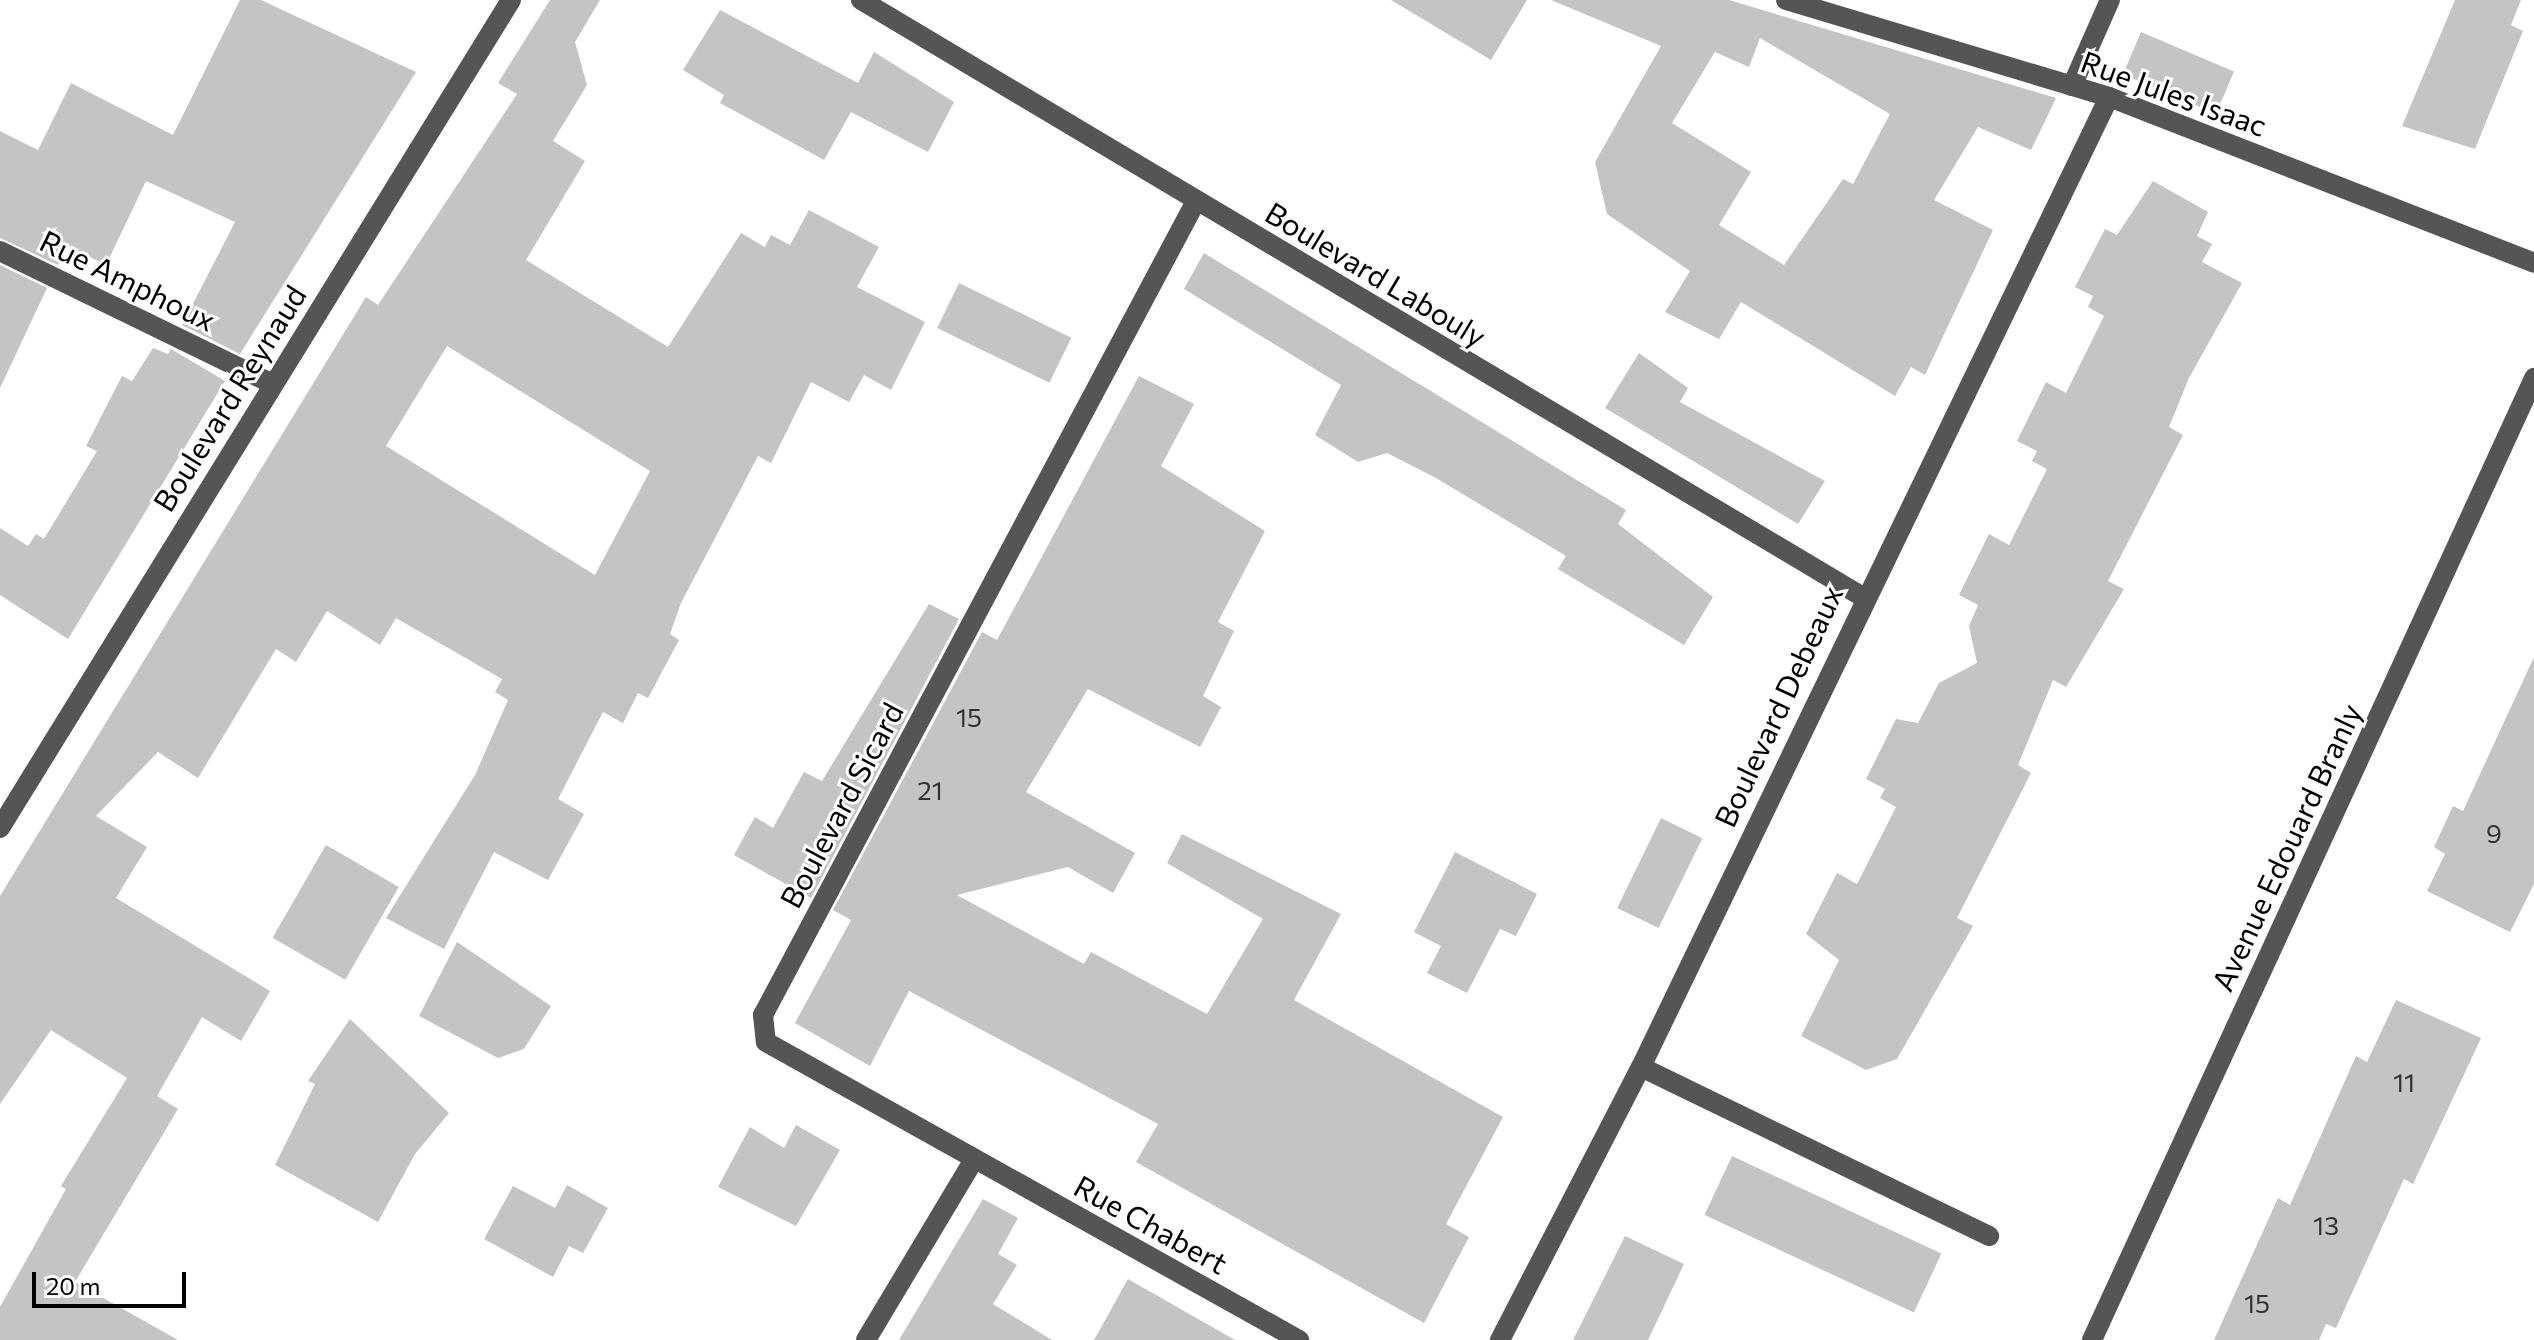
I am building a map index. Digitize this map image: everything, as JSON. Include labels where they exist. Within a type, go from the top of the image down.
[{"type":"street","name":"Boulevard Reynaud","points":[[0,828],[511,0]]},
{"type":"street","name":"Boulevard Labouly","points":[[861,0],[1195,203],[1863,597]]},
{"type":"street","name":"Rue Jules Isaac","points":[[1786,0],[2109,97],[2534,263]]},
{"type":"street","points":[[2072,86],[2110,0]]},
{"type":"street","name":"Boulevard Debeaux","points":[[1500,1340],[1641,1067],[1863,597],[2109,97]]},
{"type":"street","name":"Boulevard Sicard","points":[[973,1161],[783,1057],[766,1042],[763,1015],[1195,203]]},
{"type":"street","name":"Rue Amphoux","points":[[0,251],[273,384]]},
{"type":"street","name":"Avenue Edouard Branly","points":[[2092,1340],[2534,378]]},
{"type":"street","points":[[1641,1067],[1989,1236]]},
{"type":"street","points":[[866,1340],[973,1161]]},
{"type":"street","name":"Rue Chabert","points":[[973,1161],[1299,1340]]},
{"type":"building","points":[[240,0],[261,0],[416,72],[240,354],[182,325],[235,222],[146,181],[106,265],[67,246],[58,265],[0,238],[0,131],[38,150],[71,83],[173,135]]},
{"type":"building","points":[[550,0],[600,0],[575,42],[587,85],[553,141],[585,161],[526,260],[668,347],[741,233],[765,247],[771,235],[790,245],[809,210],[879,247],[857,287],[925,322],[891,390],[864,375],[849,402],[811,382],[771,463],[758,456],[681,603],[670,634],[679,640],[648,698],[638,693],[623,723],[603,712],[558,799],[584,814],[548,880],[494,852],[444,949],[386,918],[475,775],[508,700],[495,692],[502,679],[396,618],[380,645],[327,611],[296,662],[276,649],[198,778],[158,752],[96,816],[147,847],[116,898],[270,991],[241,1041],[202,1017],[157,1096],[178,1109],[75,1282],[178,1340],[0,1340],[0,1307],[66,1189],[61,1186],[127,1078],[51,1030],[0,1104],[0,896],[366,297],[378,305],[517,94],[498,83]],"holes":[[[447,346],[650,471],[595,575],[386,446]]]},
{"type":"building","points":[[1391,0],[1527,0],[1491,60]]},
{"type":"building","points":[[1551,0],[1729,0],[2056,98],[2031,150],[1978,127],[1934,200],[1993,230],[1925,375],[1911,367],[1895,396],[1741,302],[1719,339],[1665,312],[1690,271],[1607,214],[1595,162],[1661,46]],"holes":[[[1760,38],[1890,114],[1853,184],[1843,179],[1784,265],[1719,225],[1751,172],[1672,123],[1715,52],[1749,67]]]},
{"type":"building","points":[[2455,0],[2521,0],[2511,25],[2523,31],[2475,149],[2402,126]]},
{"type":"building","points":[[720,10],[858,83],[874,52],[954,102],[928,152],[851,112],[824,160],[720,103],[724,95],[683,70]]},
{"type":"building","points":[[2141,32],[2234,71],[2216,114],[2123,74]]},
{"type":"building","points":[[2153,181],[2208,212],[2197,236],[2212,244],[2202,262],[2242,283],[2189,378],[2169,427],[2183,435],[2108,581],[2124,589],[2066,687],[2053,680],[2018,765],[2031,773],[1957,918],[1973,926],[1897,1059],[1866,1070],[1801,1036],[1839,960],[1806,934],[1837,873],[1857,884],[1896,807],[1880,798],[1885,789],[1866,779],[1896,719],[1918,723],[1939,683],[1977,663],[1969,626],[1978,605],[1959,595],[1989,534],[2009,545],[2047,469],[2032,461],[2037,451],[2017,441],[2046,382],[2066,393],[2104,316],[2088,307],[2093,296],[2075,287],[2105,229],[2117,235]]},
{"type":"building","points":[[1204,253],[1626,510],[1618,524],[1713,597],[1684,645],[1558,569],[1566,556],[1436,478],[1387,453],[1358,462],[1315,435],[1341,385],[1184,289]]},
{"type":"building","points":[[0,265],[47,288],[0,388]]},
{"type":"building","points":[[959,283],[1071,338],[1049,383],[937,328]]},
{"type":"building","points":[[153,348],[168,354],[171,349],[225,381],[68,639],[0,595],[0,528],[28,546],[36,534],[44,539],[97,451],[86,446],[122,376],[132,381]]},
{"type":"building","points":[[1639,353],[1688,388],[1680,402],[1825,481],[1798,524],[1605,408]]},
{"type":"building","points":[[1139,376],[1194,404],[1161,466],[1265,531],[1218,622],[1234,631],[1203,696],[1221,707],[1200,747],[1088,689],[1026,792],[1135,853],[1113,893],[1068,867],[957,895],[1084,964],[1091,952],[1207,1014],[1263,919],[1167,863],[1182,834],[1341,914],[1294,1000],[1503,1117],[1446,1224],[1469,1237],[1424,1323],[1136,1162],[1158,1124],[909,991],[870,1066],[795,1023],[851,920],[833,910],[982,632],[997,640]]},
{"type":"building","points":[[929,604],[959,619],[811,898],[734,855],[755,817],[773,828],[804,772],[822,781]]},
{"type":"building","points":[[2534,657],[2534,884],[2510,932],[2427,891],[2445,854],[2434,847],[2453,806],[2463,811]]},
{"type":"building","points":[[1661,818],[1702,838],[1659,928],[1617,908]]},
{"type":"building","points":[[326,845],[399,887],[345,980],[272,938]]},
{"type":"building","points":[[1455,852],[1537,894],[1516,936],[1500,929],[1467,993],[1427,973],[1441,946],[1414,932]]},
{"type":"building","points":[[457,942],[551,1006],[524,1049],[498,1058],[419,1016]]},
{"type":"building","points":[[2396,1000],[2481,1038],[2413,1184],[2404,1179],[2336,1328],[2326,1324],[2319,1340],[2214,1340],[2278,1198],[2290,1205],[2356,1056],[2367,1062]]},
{"type":"building","points":[[350,1019],[449,1113],[415,1154],[378,1222],[275,1165],[315,1084],[308,1081]]},
{"type":"building","points":[[796,1125],[840,1150],[796,1226],[718,1187],[750,1127],[784,1148]]},
{"type":"building","points":[[1732,1156],[1941,1254],[1914,1313],[1705,1215]]},
{"type":"building","points":[[567,1185],[608,1208],[583,1253],[569,1246],[553,1277],[484,1239],[513,1186],[555,1208]]},
{"type":"building","points":[[983,1199],[1018,1218],[998,1254],[1017,1265],[993,1304],[1052,1340],[899,1340]]},
{"type":"building","points":[[1625,1236],[1684,1264],[1648,1340],[1573,1340]]},
{"type":"building","points":[[1128,1279],[1235,1340],[1094,1340]]}]
